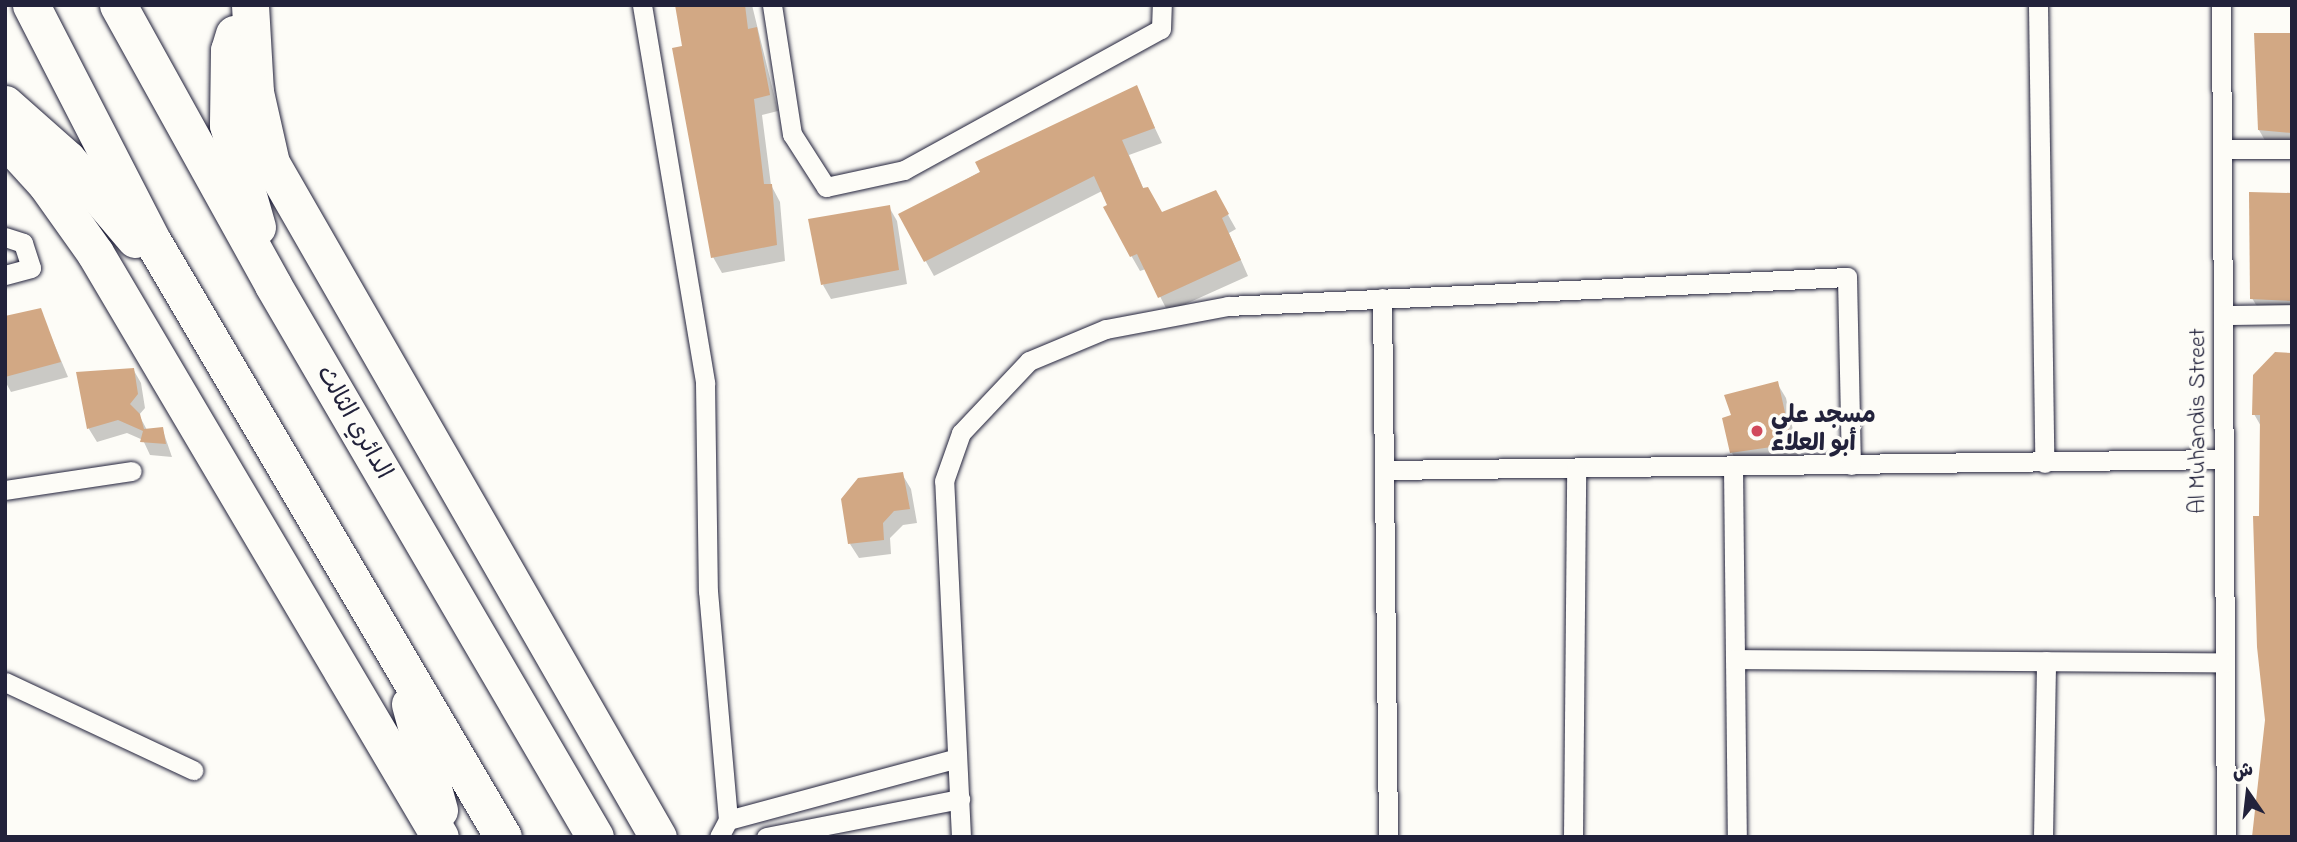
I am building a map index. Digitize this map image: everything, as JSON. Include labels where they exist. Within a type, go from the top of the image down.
[{"type":"highway","points":[[32,5],[188,301],[503,837]]},
{"type":"highway","name":"الدائري الثالث","points":[[118,5],[273,285],[595,837]]},
{"type":"highway","points":[[243,5],[229,50],[228,125],[273,285]]},
{"type":"highway","points":[[250,5],[255,92],[271,163],[658,837]]},
{"type":"highway","points":[[5,104],[67,159],[188,301]]},
{"type":"highway","points":[[5,139],[46,184],[94,253],[439,837]]},
{"type":"highway","points":[[396,656],[446,837]]},
{"type":"street","points":[[642,5],[705,383],[708,592],[723,828],[957,758]]},
{"type":"street","points":[[772,5],[792,134],[826,187],[904,170],[1161,29],[1162,5]]},
{"type":"street","points":[[2038,5],[2044,463]]},
{"type":"street","name":"Al Muhandis Street","points":[[2221,5],[2226,837]]},
{"type":"street","points":[[2222,149],[2292,149]]},
{"type":"street","points":[[5,237],[23,243],[31,268],[5,275]]},
{"type":"street","points":[[961,837],[944,481],[961,433],[1029,361],[1106,329],[1228,306],[1847,277],[1852,465]]},
{"type":"street","points":[[1382,298],[1388,837]]},
{"type":"street","points":[[2223,315],[2292,314]]},
{"type":"street","points":[[1384,471],[2224,459]]},
{"type":"street","points":[[1732,467],[1737,837]]},
{"type":"street","points":[[1573,837],[1576,468]]},
{"type":"street","points":[[5,491],[132,471]]},
{"type":"street","points":[[1735,659],[2225,662]]},
{"type":"street","points":[[2043,837],[2046,661]]},
{"type":"street","points":[[5,682],[193,770]]},
{"type":"street","points":[[766,837],[960,799]]},
{"type":"building","points":[[675,5],[745,5],[748,29],[757,27],[770,95],[754,99],[764,184],[772,184],[777,245],[711,258],[672,48],[682,46]]},
{"type":"building","points":[[2254,33],[2292,33],[2292,133],[2258,130]]},
{"type":"building","points":[[1137,85],[1155,128],[1122,140],[1143,188],[1148,187],[1162,212],[1216,190],[1229,214],[1222,218],[1241,260],[1158,298],[1137,254],[1130,257],[1103,207],[1107,205],[1094,176],[924,262],[898,214],[980,172],[975,162]]},
{"type":"building","points":[[2249,192],[2292,193],[2292,301],[2250,299]]},
{"type":"building","points":[[890,205],[899,270],[821,285],[808,219]]},
{"type":"building","points":[[41,308],[61,362],[5,377],[5,316]]},
{"type":"building","points":[[2275,352],[2292,353],[2292,837],[2252,837],[2265,720],[2257,647],[2253,516],[2259,516],[2260,415],[2252,415],[2253,375]]},
{"type":"building","points":[[134,368],[138,394],[130,404],[140,414],[144,429],[163,427],[166,444],[140,442],[143,431],[118,420],[87,429],[76,372]]},
{"type":"building","name":"مسجد علي أبو العلاء","points":[[1778,381],[1792,444],[1730,453],[1722,418],[1731,415],[1724,395]]},
{"type":"building","points":[[903,472],[910,509],[894,511],[883,523],[884,540],[848,544],[841,499],[858,478]]},
{"type":"place","name":"مسجد علي أبو العلاء","points":[[1757,431]]}]
